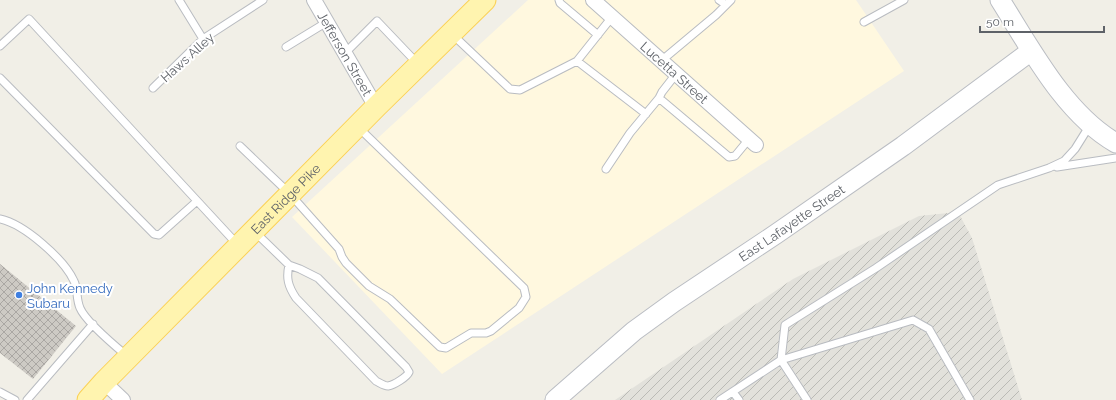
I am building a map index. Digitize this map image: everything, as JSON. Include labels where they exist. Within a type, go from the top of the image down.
[{"type":"main road","name":"East Ridge Pike","points":[[88,400],[128,357],[238,246],[485,0]]},
{"type":"street","name":"Jefferson Street","points":[[314,0],[376,107]]},
{"type":"street","name":"Lucetta Street","points":[[593,0],[753,142]]},
{"type":"street","points":[[1000,0],[1031,50],[1070,105],[1090,125],[1116,143]]},
{"type":"street","name":"East Lafayette Street","points":[[555,400],[634,331],[902,146],[1031,50]]},
{"type":"street","points":[[104,382],[123,400]]},
{"type":"lane","points":[[179,0],[203,39]]},
{"type":"lane","name":"Haws Alley","points":[[153,88],[203,39],[263,0]]},
{"type":"lane","points":[[559,0],[560,3],[598,35]]},
{"type":"lane","points":[[661,61],[716,15],[728,3],[719,0]]},
{"type":"lane","points":[[864,22],[904,0]]},
{"type":"lane","points":[[451,34],[510,89],[520,90],[577,61],[612,17]]},
{"type":"lane","points":[[0,46],[29,19],[238,246]]},
{"type":"lane","points":[[345,53],[378,21],[419,65]]},
{"type":"lane","points":[[286,47],[327,22]]},
{"type":"lane","points":[[577,61],[646,114]]},
{"type":"lane","points":[[606,169],[630,133],[659,98],[676,74]]},
{"type":"lane","points":[[0,78],[154,234],[160,235],[197,201]]},
{"type":"lane","points":[[659,98],[729,157],[736,156],[753,142]]},
{"type":"lane","points":[[806,400],[781,360],[785,325],[876,268],[998,185],[1049,168],[1064,161],[1075,149],[1090,125]]},
{"type":"lane","points":[[240,146],[290,194],[339,249],[342,257],[351,268],[369,286],[390,299],[440,347],[446,348],[471,333],[486,334],[491,331],[519,308],[526,297],[524,288],[358,126]]},
{"type":"lane","points":[[1049,168],[1116,158]]},
{"type":"lane","points":[[0,219],[19,226],[60,260],[74,282],[80,308],[87,318],[128,357]]},
{"type":"lane","points":[[253,231],[289,265],[305,270],[318,278],[406,367],[409,372],[408,375],[389,386],[383,385],[376,381],[296,298],[289,287],[287,274],[289,265]]},
{"type":"lane","points":[[720,400],[781,360],[913,320],[929,329],[970,400]]},
{"type":"lane","points":[[27,400],[93,324]]},
{"type":"lane","points":[[0,392],[15,400]]},
{"type":"lane","points":[[733,392],[739,400]]},
{"type":"shaded area","points":[[528,0],[856,0],[904,71],[442,374],[292,217]]},
{"type":"shaded area","points":[[958,212],[972,238],[1022,400],[615,400],[793,279],[919,216]]},
{"type":"building","name":"John Kennedy Subaru","points":[[0,264],[76,326],[33,379],[0,353]]},
{"type":"place","name":"John Kennedy Subaru","points":[[19,295]]}]
